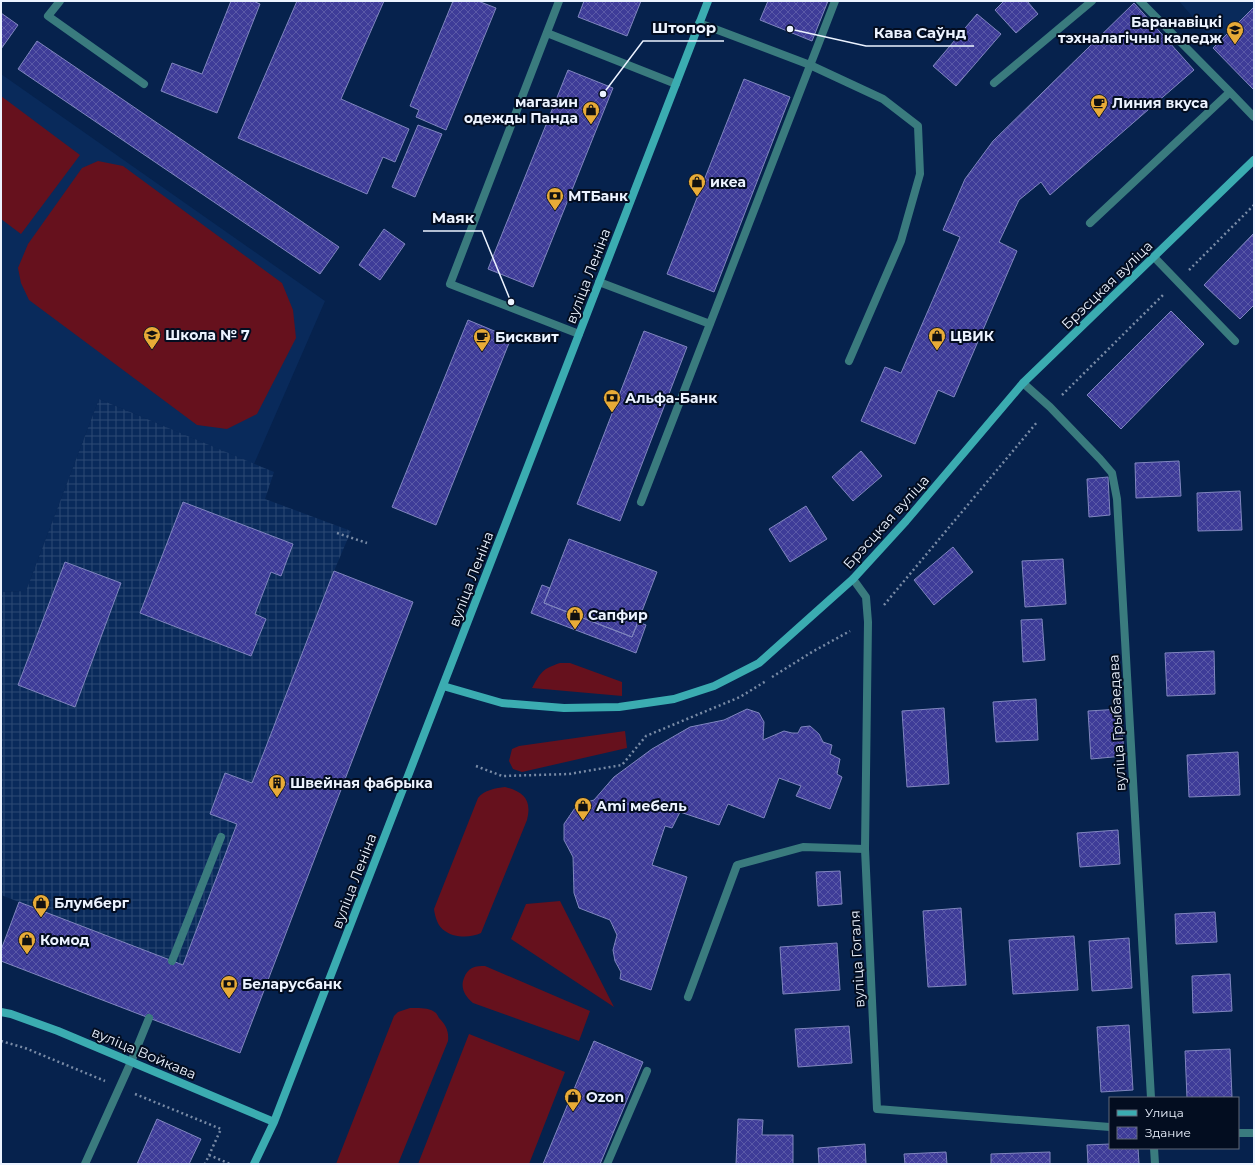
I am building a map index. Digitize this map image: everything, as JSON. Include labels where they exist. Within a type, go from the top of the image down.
[{"type":"main road","name":"вуліца Леніна","points":[[254,1164],[274,1122],[708,1]]},
{"type":"main road","name":"Брэсцкая вуліца","points":[[443,686],[502,703],[564,708],[620,707],[674,699],[714,686],[759,663],[853,579],[906,521],[1023,383],[1254,160]]},
{"type":"main road","name":"вуліца Войкава","points":[[1,1012],[11,1014],[58,1031],[274,1122]]},
{"type":"street","points":[[60,1],[48,16],[144,84]]},
{"type":"street","points":[[559,1],[450,284],[579,334]]},
{"type":"street","points":[[641,502],[835,1]]},
{"type":"street","points":[[994,83],[1092,1]]},
{"type":"street","points":[[1140,1],[1254,117]]},
{"type":"street","points":[[699,23],[810,65],[883,98],[918,126],[920,174],[901,241],[849,361]]},
{"type":"street","points":[[547,33],[676,84]]},
{"type":"street","points":[[1090,224],[1230,92]]},
{"type":"street","points":[[1154,257],[1235,341]]},
{"type":"street","points":[[599,282],[710,324]]},
{"type":"street","name":"вуліца Грыбаедава","points":[[1023,383],[1054,412],[1112,473],[1117,506],[1151,1097]]},
{"type":"street","name":"вуліца Гогаля","points":[[853,579],[866,597],[868,622],[865,849],[877,1109],[1109,1127]]},
{"type":"street","points":[[172,961],[221,837]]},
{"type":"street","points":[[688,997],[737,865],[803,847],[865,849]]},
{"type":"street","points":[[85,1164],[149,1018]]},
{"type":"street","points":[[607,1164],[647,1071]]},
{"type":"street","points":[[1239,1133],[1254,1133]]},
{"type":"street","points":[[1154,1149],[1155,1164]]},
{"type":"path","points":[[337,533],[367,543]]},
{"type":"path","points":[[209,1155],[230,1164]]},
{"type":"shaded area","name":"Баранавіцкі тэхналагічны каледж","points":[[1179,1],[1254,1],[1254,89]]},
{"type":"shaded area","name":"Школа № 7","points":[[1,74],[325,301],[254,464],[99,399],[26,591],[1,592]]},
{"type":"shaded area","points":[[1,96],[80,155],[21,234],[1,219]]},
{"type":"shaded area","points":[[98,161],[123,166],[282,283],[293,310],[296,338],[257,414],[227,429],[197,425],[29,300],[21,283],[18,268],[28,244],[82,168]]},
{"type":"shaded area","name":"Швейная фабрыка","points":[[99,399],[274,472],[265,499],[351,531],[334,571],[183,965],[1,895],[1,592],[26,591]]},
{"type":"shaded area","points":[[560,663],[570,663],[622,682],[622,696],[532,688],[546,669]]},
{"type":"shaded area","points":[[625,731],[627,748],[522,772],[513,769],[509,761],[512,749],[519,746]]},
{"type":"shaded area","points":[[505,787],[517,791],[525,798],[528,807],[527,820],[481,933],[468,936],[453,935],[440,927],[434,909],[478,798],[487,791]]},
{"type":"shaded area","points":[[560,901],[614,1007],[511,939],[526,904]]},
{"type":"shaded area","points":[[485,966],[590,1011],[579,1041],[473,1003],[464,992],[464,978],[467,972],[474,967]]},
{"type":"shaded area","points":[[410,1008],[427,1009],[436,1013],[444,1023],[448,1034],[448,1041],[398,1164],[336,1164],[394,1016],[398,1012]]},
{"type":"shaded area","points":[[469,1034],[565,1072],[529,1164],[418,1164]]},
{"type":"building","points":[[231,1],[253,1],[260,4],[217,113],[161,91],[172,63],[202,74]]},
{"type":"building","points":[[297,1],[384,1],[341,99],[409,129],[395,162],[383,157],[367,194],[238,138]]},
{"type":"building","points":[[453,1],[478,1],[496,8],[446,130],[416,117],[419,110],[410,106]]},
{"type":"building","points":[[584,1],[641,1],[627,36],[578,17]]},
{"type":"building","points":[[768,1],[828,1],[812,41],[760,20]]},
{"type":"building","points":[[1004,1],[1027,1],[1038,14],[1016,33],[995,10]]},
{"type":"building","points":[[1134,3],[1194,70],[1050,195],[1041,182],[1019,200],[999,242],[1017,251],[954,397],[938,390],[915,444],[861,421],[885,367],[901,373],[960,237],[943,230],[965,179],[993,141]]},
{"type":"building","points":[[1254,7],[1254,90],[1213,48]]},
{"type":"building","points":[[1,13],[18,25],[1,49]]},
{"type":"building","points":[[977,14],[1001,34],[956,86],[933,66]]},
{"type":"building","points":[[37,41],[339,247],[320,274],[18,69]]},
{"type":"building","points":[[568,70],[613,88],[533,287],[488,269]]},
{"type":"building","points":[[744,79],[790,97],[714,292],[667,274]]},
{"type":"building","points":[[418,125],[442,134],[415,197],[392,187]]},
{"type":"building","points":[[384,229],[405,244],[380,280],[359,265]]},
{"type":"building","points":[[1254,233],[1254,305],[1240,319],[1204,285]]},
{"type":"building","points":[[1171,311],[1204,344],[1121,429],[1087,395]]},
{"type":"building","points":[[468,320],[511,338],[436,525],[392,507]]},
{"type":"building","points":[[644,331],[687,347],[620,521],[577,504]]},
{"type":"building","points":[[861,451],[882,476],[853,501],[832,477]]},
{"type":"building","points":[[1179,461],[1181,496],[1136,498],[1135,463]]},
{"type":"building","points":[[1108,477],[1110,515],[1089,517],[1087,479]]},
{"type":"building","points":[[1240,491],[1242,530],[1198,531],[1197,493]]},
{"type":"building","points":[[183,502],[293,544],[281,576],[271,572],[255,614],[266,619],[251,656],[140,613]]},
{"type":"building","points":[[806,506],[827,539],[790,562],[769,529]]},
{"type":"building","points":[[569,539],[657,572],[632,637],[544,603]]},
{"type":"building","points":[[953,547],[973,572],[934,605],[914,580]]},
{"type":"building","points":[[1063,559],[1066,604],[1025,607],[1022,561]]},
{"type":"building","points":[[65,562],[121,583],[75,707],[18,685]]},
{"type":"building","name":"Швейная фабрыка","points":[[334,571],[413,602],[240,1053],[1,961],[1,950],[19,902],[183,965],[237,824],[210,814],[225,773],[252,783]]},
{"type":"building","points":[[542,585],[550,588],[544,603],[632,637],[638,622],[646,625],[636,653],[531,613]]},
{"type":"building","points":[[1042,619],[1045,660],[1023,662],[1021,620]]},
{"type":"building","points":[[1214,651],[1215,694],[1167,696],[1165,653]]},
{"type":"building","points":[[1036,699],[1038,740],[996,742],[993,702]]},
{"type":"building","points":[[944,708],[949,784],[907,787],[902,711]]},
{"type":"building","points":[[747,709],[759,713],[764,722],[763,740],[784,731],[798,733],[801,727],[810,726],[819,734],[823,742],[832,745],[830,754],[840,759],[837,774],[842,777],[830,809],[796,796],[801,786],[779,778],[764,818],[728,804],[719,825],[680,812],[672,828],[665,826],[652,865],[687,877],[651,990],[620,979],[621,972],[615,961],[613,950],[617,935],[610,920],[579,908],[574,893],[573,857],[564,840],[564,824],[577,805],[594,800],[614,777],[652,749],[690,727],[724,720]]},
{"type":"building","points":[[1121,709],[1124,756],[1091,759],[1088,711]]},
{"type":"building","points":[[1238,752],[1240,795],[1189,797],[1187,755]]},
{"type":"building","points":[[1118,830],[1120,864],[1080,867],[1077,833]]},
{"type":"building","points":[[840,871],[842,904],[818,906],[816,872]]},
{"type":"building","points":[[961,908],[966,985],[928,987],[923,911]]},
{"type":"building","points":[[1215,912],[1217,942],[1176,944],[1175,914]]},
{"type":"building","points":[[1074,936],[1078,990],[1013,994],[1009,940]]},
{"type":"building","points":[[1129,938],[1132,988],[1092,991],[1089,941]]},
{"type":"building","points":[[837,943],[840,990],[783,994],[780,947]]},
{"type":"building","points":[[1230,974],[1232,1011],[1193,1013],[1192,976]]},
{"type":"building","points":[[1129,1025],[1133,1090],[1101,1092],[1097,1027]]},
{"type":"building","points":[[849,1026],[852,1063],[798,1067],[795,1029]]},
{"type":"building","points":[[594,1041],[643,1062],[600,1164],[543,1164]]},
{"type":"building","points":[[1230,1049],[1232,1097],[1187,1097],[1185,1051]]},
{"type":"building","points":[[157,1119],[201,1139],[189,1164],[137,1164]]},
{"type":"building","points":[[738,1119],[763,1120],[762,1135],[793,1135],[793,1164],[736,1164]]},
{"type":"building","points":[[865,1144],[866,1164],[819,1164],[818,1148]]},
{"type":"building","points":[[1109,1144],[1109,1149],[1138,1149],[1139,1164],[1088,1164],[1087,1145]]},
{"type":"building","points":[[946,1152],[947,1164],[905,1164],[904,1154]]},
{"type":"building","points":[[1050,1152],[1050,1164],[991,1164],[991,1154]]},
{"type":"place","name":"Кава Саўнд","points":[[790,29]]},
{"type":"place","name":"Баранавіцкі тэхналагічны каледж","points":[[1235,45]]},
{"type":"place","name":"Штопор","points":[[603,94]]},
{"type":"place","name":"Линия вкуса","points":[[1099,118]]},
{"type":"place","name":"магазин одежды Панда","points":[[591,125]]},
{"type":"place","name":"икеа","points":[[697,197]]},
{"type":"place","name":"МТБанк","points":[[555,211]]},
{"type":"place","name":"Маяк","points":[[511,302]]},
{"type":"place","name":"Школа № 7","points":[[152,350]]},
{"type":"place","name":"ЦВИК","points":[[937,351]]},
{"type":"place","name":"Бисквит","points":[[482,352]]},
{"type":"place","name":"Альфа-Банк","points":[[612,413]]},
{"type":"place","name":"Сапфир","points":[[575,630]]},
{"type":"place","name":"Швейная фабрыка","points":[[277,798]]},
{"type":"place","name":"Аmi мебель","points":[[583,821]]},
{"type":"place","name":"Блумберг","points":[[41,918]]},
{"type":"place","name":"Комод","points":[[27,955]]},
{"type":"place","name":"Беларусбанк","points":[[229,999]]},
{"type":"place","name":"Ozon","points":[[573,1112]]}]
